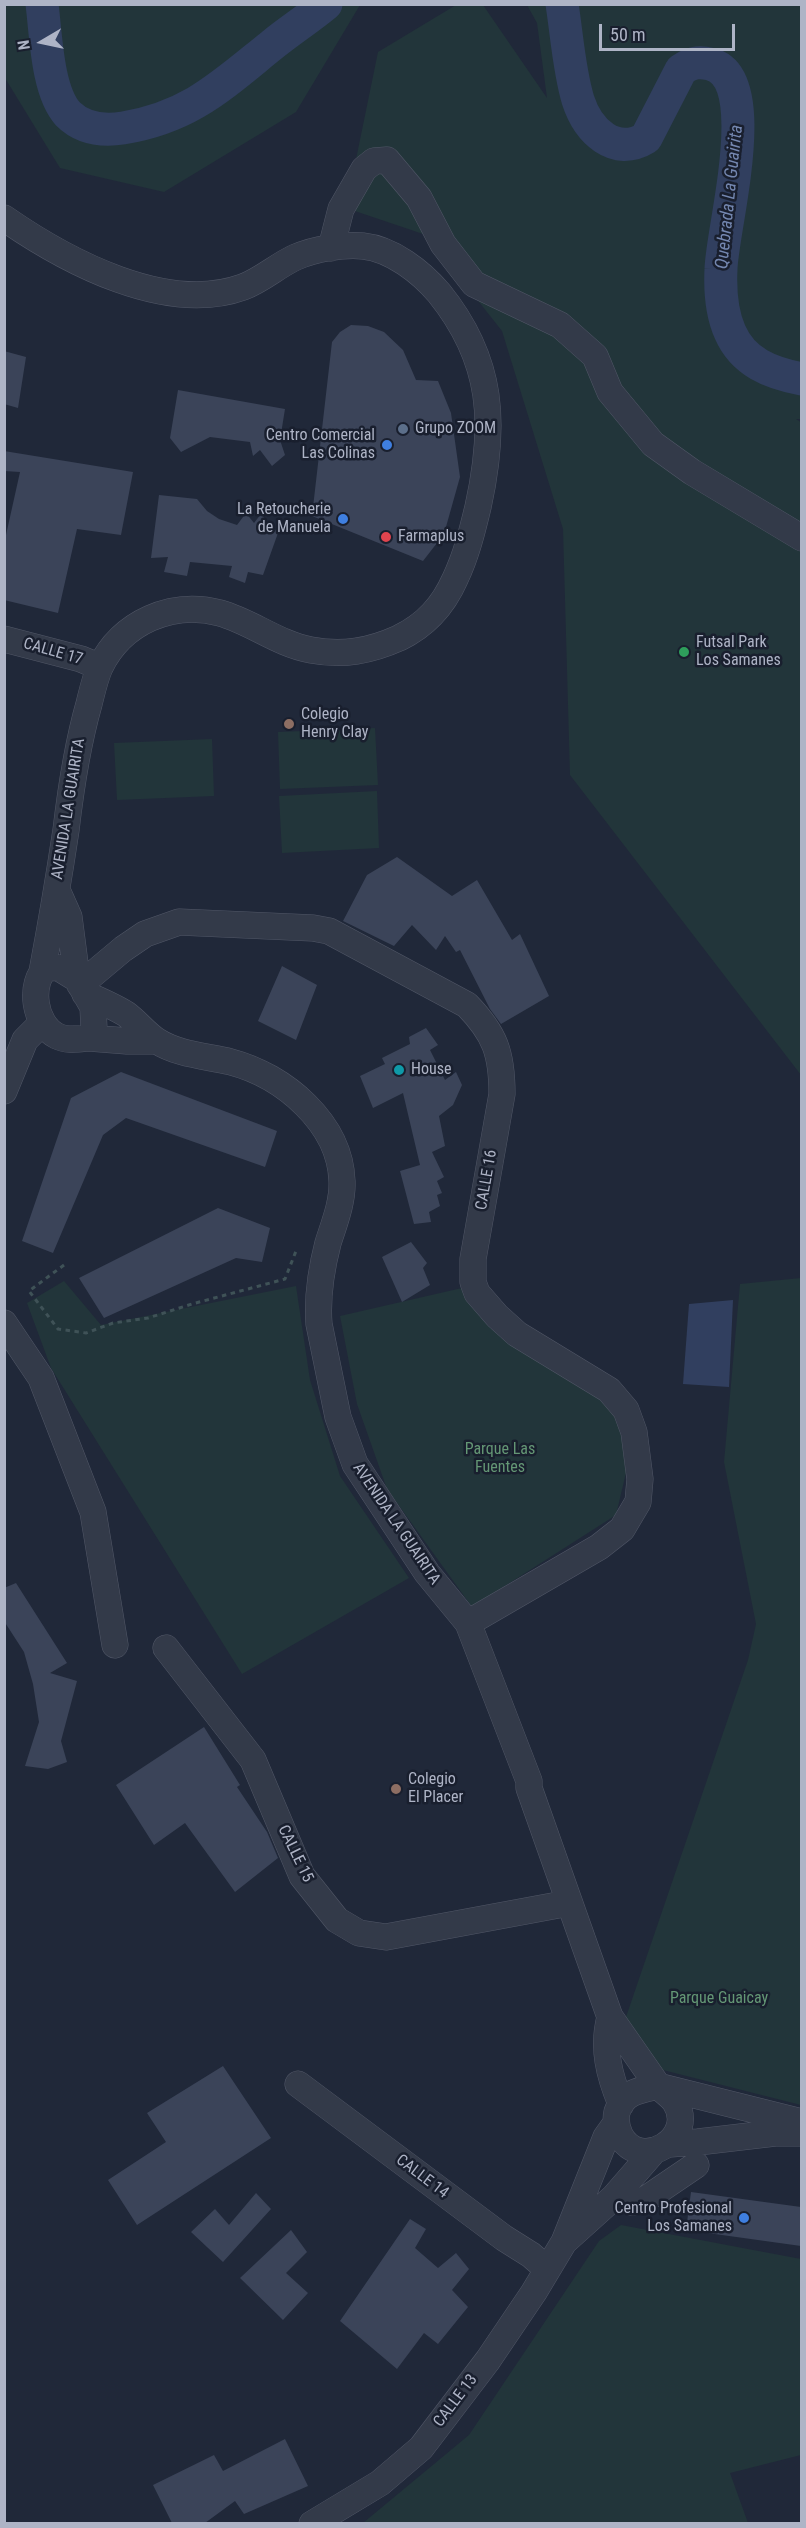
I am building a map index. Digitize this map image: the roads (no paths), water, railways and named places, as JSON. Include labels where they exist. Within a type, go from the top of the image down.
[{"type":"street","points":[[331,248],[340,209],[364,169],[374,161],[387,160],[419,198],[442,244],[474,284],[560,324],[595,356],[610,392],[653,444],[692,472],[801,538]]},
{"type":"street","name":"AVENIDA LA GUAIRITA","points":[[4,218],[72,257],[122,282],[161,292],[198,294],[244,286],[296,257],[331,248],[366,246],[391,255],[430,283],[446,302],[468,337],[477,359],[489,406],[488,447],[470,542],[446,598],[434,614],[414,630],[385,645],[352,653],[311,650],[290,645],[222,613],[186,608],[149,618],[132,628],[100,667],[76,749],[57,889],[36,995],[39,1015],[42,1023],[59,1038],[157,1041]]},
{"type":"street","name":"CALLE 17","points":[[4,639],[81,659],[100,667]]},
{"type":"street","name":"AVENIDA LA GUAIRITA","points":[[57,889],[69,917],[81,986],[93,1007],[94,1029],[89,1038]]},
{"type":"street","name":"CALLE 16","points":[[81,986],[123,948],[145,933],[178,922],[313,928],[329,931],[467,1005],[494,1038],[502,1074],[502,1094],[473,1259],[473,1282],[477,1293],[496,1316],[517,1334],[609,1390],[626,1410],[634,1432],[640,1479],[638,1502],[622,1529],[599,1547],[468,1623]]},
{"type":"street","name":"AVENIDA LA GUAIRITA","points":[[42,972],[52,967],[126,1014],[157,1041],[191,1054],[233,1063],[262,1075],[295,1094],[309,1107],[327,1133],[337,1156],[342,1182],[339,1204],[323,1262],[318,1307],[319,1324],[338,1417],[350,1454],[360,1473],[427,1573],[468,1623],[529,1781],[529,1788],[610,2017],[658,2086],[674,2102],[679,2112],[680,2123],[677,2134],[661,2148]]},
{"type":"street","points":[[4,1091],[25,1040],[42,1023]]},
{"type":"street","points":[[4,1323],[41,1378],[93,1512],[115,1646]]},
{"type":"street","name":"CALLE 15","points":[[166,1647],[253,1760],[302,1876],[337,1920],[359,1933],[386,1937],[569,1903]]},
{"type":"street","name":"AVENIDA LA GUAIRITA","points":[[610,2017],[606,2047],[626,2143],[638,2150],[766,2133],[801,2133]]},
{"type":"street","name":"CALLE 14","points":[[298,2084],[547,2269]]},
{"type":"street","points":[[619,2113],[632,2092],[658,2086],[789,2117],[801,2122]]},
{"type":"street","name":"CALLE 13","points":[[312,2523],[380,2483],[421,2448],[488,2360],[564,2242],[606,2137],[619,2113]]},
{"type":"street","name":"CALLE 13","points":[[564,2242],[614,2197],[661,2148]]},
{"type":"street","points":[[614,2197],[631,2202],[643,2201],[696,2165]]},
{"type":"water","points":[[733,1300],[729,1387],[683,1384],[689,1304]]},
{"type":"waterway","name":"Quebrada La Guairita","points":[[42,4],[49,62],[61,104],[68,114],[80,123],[94,128],[108,129],[147,123],[186,108],[204,98],[326,4]]},
{"type":"waterway","name":"Quebrada La Guairita","points":[[562,4],[570,65],[578,100],[588,122],[604,138],[613,142],[635,143],[646,138],[681,70],[695,63],[706,63],[726,75],[735,96],[738,124],[721,269],[723,309],[730,332],[742,351],[759,365],[802,379]]},
{"type":"place","name":"Grupo ZOOM","points":[[403,429]]},
{"type":"place","name":"Centro Comercial Las Colinas","points":[[387,445]]},
{"type":"place","name":"La Retoucherie de Manuela","points":[[343,519]]},
{"type":"place","name":"Farmaplus","points":[[386,537]]},
{"type":"place","name":"Futsal Park Los Samanes","points":[[684,652]]},
{"type":"place","name":"Colegio Henry Clay","points":[[289,724]]},
{"type":"place","name":"House","points":[[399,1070]]},
{"type":"place","name":"Colegio El Placer","points":[[396,1789]]},
{"type":"place","name":"Centro Profesional Los Samanes","points":[[744,2218]]},
{"type":"park label","name":"Parque Las Fuentes","points":[[500,1459]]},
{"type":"park label","name":"Parque Guaicay","points":[[719,1999]]}]
